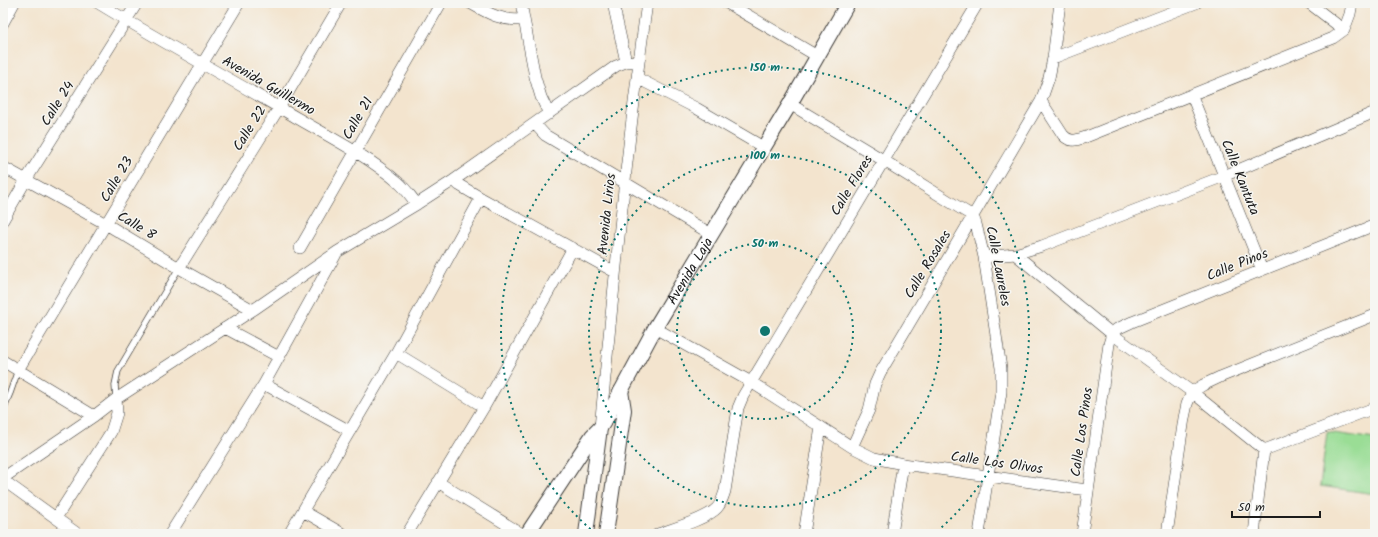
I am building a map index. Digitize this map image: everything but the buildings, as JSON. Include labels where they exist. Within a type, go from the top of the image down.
[{"type":"street","points":[[3,23],[14,3]]},
{"type":"street","name":"Avenida Guillermo","points":[[98,3],[355,152],[383,170],[400,185],[417,204]]},
{"type":"street","name":"Calle 24","points":[[3,220],[26,180],[137,3]]},
{"type":"street","name":"Calle 23","points":[[18,370],[239,3]]},
{"type":"street","name":"Calle 22","points":[[179,268],[279,108],[340,3]]},
{"type":"street","name":"Calle 21","points":[[300,248],[441,3]]},
{"type":"street","points":[[470,3],[503,19],[524,20]]},
{"type":"street","points":[[521,3],[535,77],[541,97],[549,114]]},
{"type":"street","points":[[613,3],[626,62]]},
{"type":"street","name":"Avenida Lirios","points":[[600,428],[615,272],[647,3]]},
{"type":"street","points":[[727,3],[817,56]]},
{"type":"street","name":"Avenida Laja","points":[[527,534],[592,436],[600,428],[655,328],[790,104],[848,3]]},
{"type":"street","name":"Calle Flores","points":[[658,534],[707,515],[716,509],[721,502],[725,491],[738,408],[751,382],[978,3]]},
{"type":"street","name":"Calle Rosales","points":[[852,447],[869,410],[875,384],[880,373],[1041,101],[1049,78],[1053,58],[1060,3]]},
{"type":"street","points":[[1053,58],[1196,3]]},
{"type":"street","points":[[1309,3],[1344,30]]},
{"type":"street","points":[[1041,101],[1063,135],[1067,139],[1074,141],[1192,96],[1333,38],[1344,30],[1350,14],[1352,3]]},
{"type":"street","points":[[78,534],[3,479],[116,399],[253,310],[337,252],[454,180],[616,66],[626,62],[639,61]]},
{"type":"street","points":[[637,78],[696,108],[763,147]]},
{"type":"street","name":"Calle Kantuta","points":[[1192,96],[1262,270]]},
{"type":"street","name":"Calle Laureles","points":[[790,104],[973,216],[984,257],[1001,368],[1001,392],[979,534]]},
{"type":"street","points":[[984,257],[1015,254],[1042,246],[1224,176],[1375,112]]},
{"type":"street","points":[[535,124],[545,135],[711,234]]},
{"type":"street","name":"Calle 8","points":[[3,167],[106,224],[253,310]]},
{"type":"street","points":[[454,180],[459,185],[481,198],[615,272]]},
{"type":"street","points":[[289,534],[396,353],[481,198]]},
{"type":"street","name":"Calle Pinos","points":[[1112,334],[1117,329],[1132,322],[1375,225]]},
{"type":"street","points":[[407,534],[484,407],[572,248]]},
{"type":"street","points":[[173,533],[264,384],[337,252]]},
{"type":"street","points":[[1015,254],[1112,334],[1192,392],[1264,450]]},
{"type":"street","points":[[1166,534],[1184,418],[1187,404],[1192,392],[1220,377],[1375,315]]},
{"type":"street","points":[[225,328],[279,356]]},
{"type":"street","name":"Calle Los Olivos","points":[[655,328],[751,382],[852,447],[874,458],[902,464],[1088,490]]},
{"type":"street","name":"Calle Los Pinos","points":[[1082,534],[1109,344],[1112,334]]},
{"type":"street","points":[[396,353],[484,407]]},
{"type":"street","points":[[3,361],[94,416]]},
{"type":"street","points":[[264,384],[350,430]]},
{"type":"street","points":[[606,534],[624,410],[621,391]]},
{"type":"street","points":[[56,518],[111,432],[117,413],[116,399]]},
{"type":"street","points":[[1264,450],[1375,409]]},
{"type":"street","points":[[804,534],[821,426]]},
{"type":"street","points":[[586,534],[600,428]]},
{"type":"street","points":[[1254,534],[1264,450]]},
{"type":"street","points":[[892,534],[902,464]]},
{"type":"street","points":[[438,482],[522,534]]},
{"type":"street","points":[[303,511],[343,534]]},
{"type":"lane","points":[[116,399],[115,385],[118,371],[179,268]]},
{"type":"lane","points":[[3,410],[18,370]]},
{"type":"green space","points":[[1327,432],[1375,439],[1375,494],[1320,486]]}]
